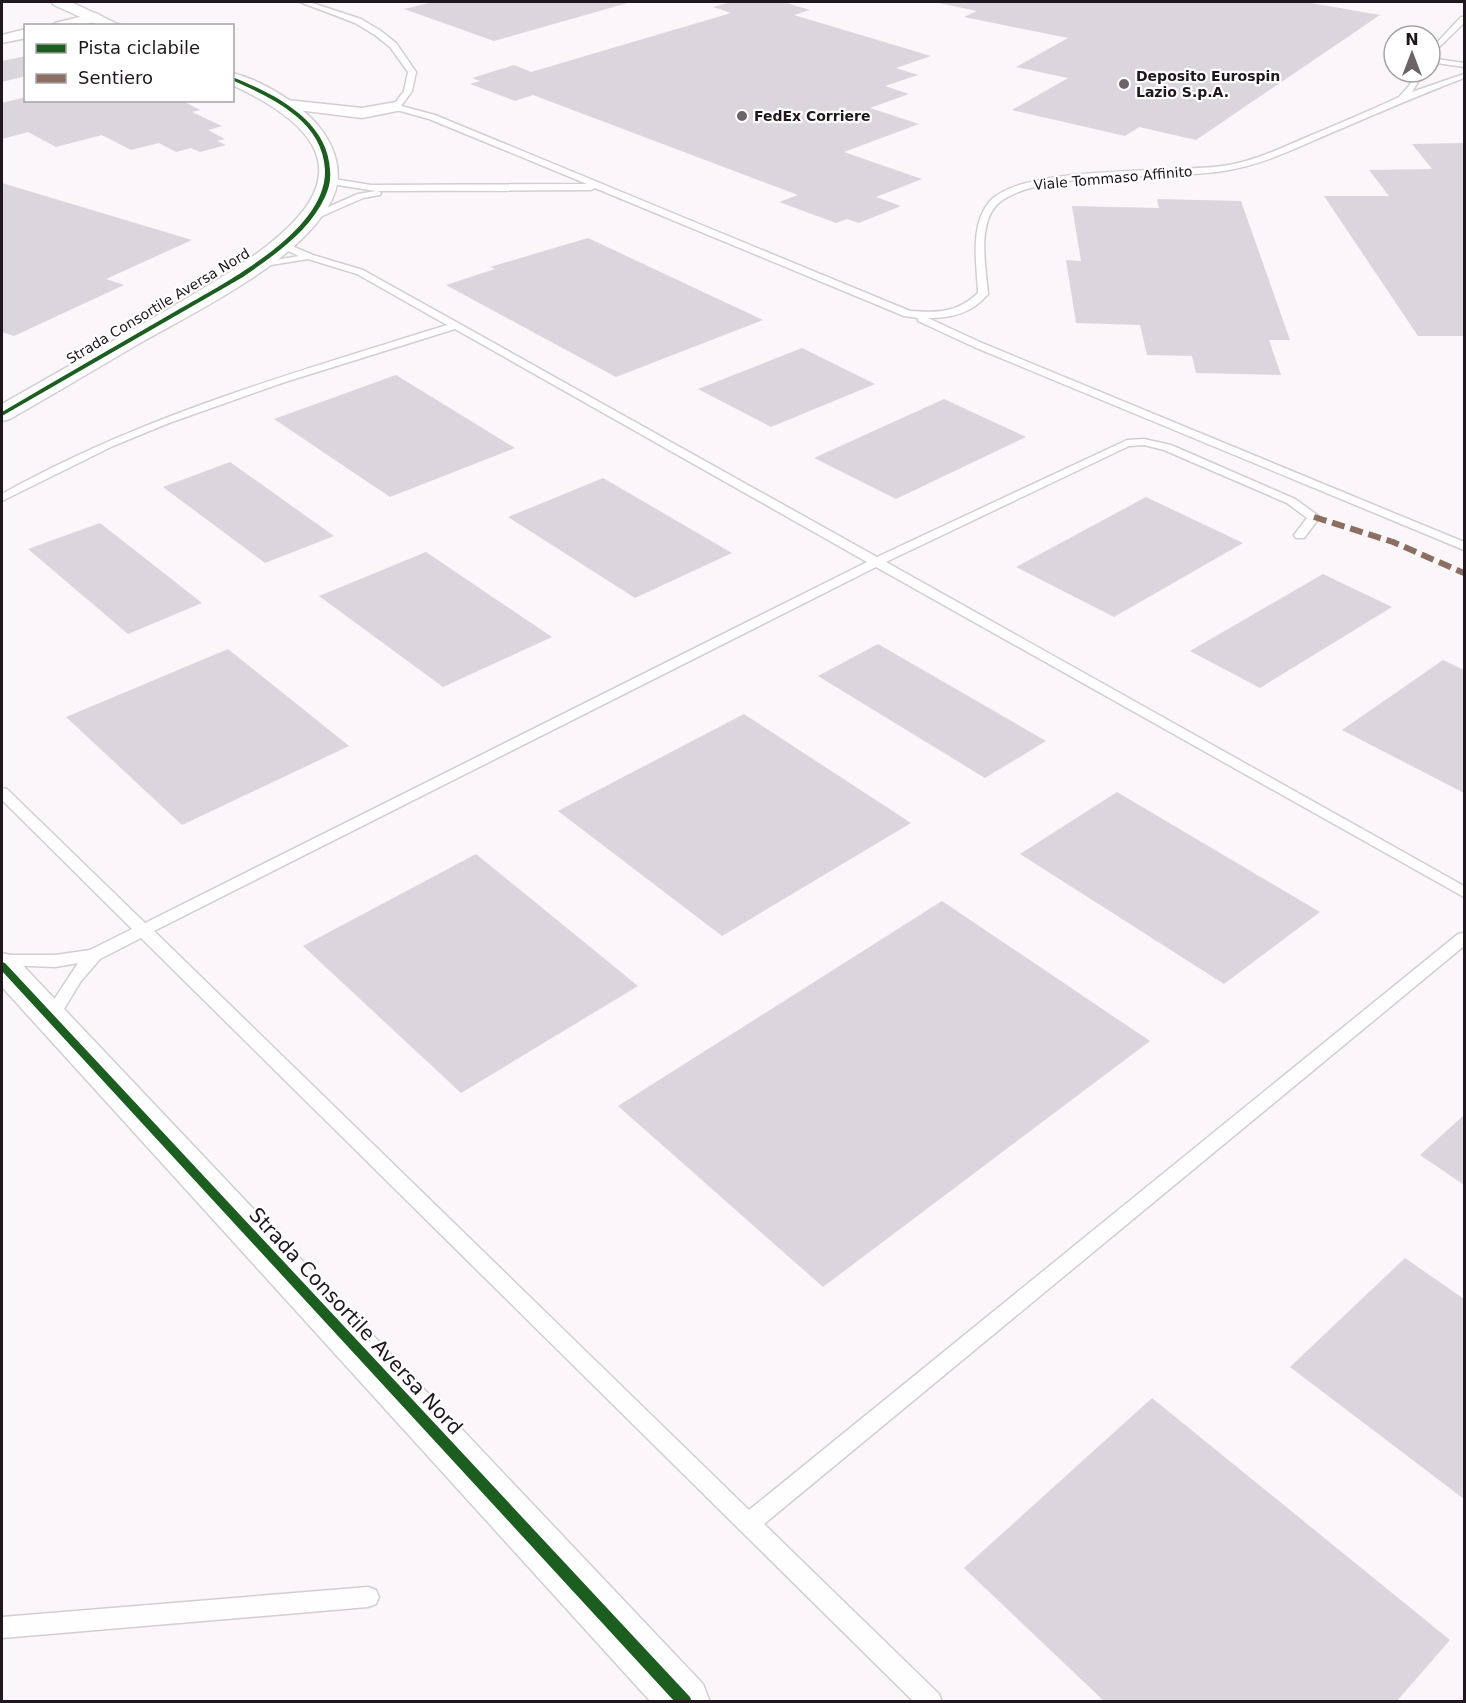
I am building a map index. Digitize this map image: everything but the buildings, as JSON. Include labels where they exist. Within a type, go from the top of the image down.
[{"type":"street","points":[[59,2],[110,24]]},
{"type":"street","points":[[69,24],[96,18]]},
{"type":"street","points":[[2,39],[24,34]]},
{"type":"street","points":[[234,79],[287,105],[315,132],[328,165],[328,181]]},
{"type":"street","points":[[287,105],[349,113],[375,112]]},
{"type":"street","points":[[315,132],[333,124],[396,106]]},
{"type":"street","name":"Strada Consortile Aversa Nord","points":[[2,414],[252,267],[282,245],[308,219],[324,193],[328,181]]},
{"type":"street","name":"Strada Consortile Aversa Nord","points":[[2,965],[685,1701]]},
{"type":"lane","points":[[304,2],[358,21],[393,45],[412,72],[410,89],[405,99],[396,106]]},
{"type":"lane","points":[[1442,41],[1464,19]]},
{"type":"lane","points":[[1442,59],[1464,58]]},
{"type":"lane","points":[[1442,61],[1464,65]]},
{"type":"lane","name":"Viale Tommaso Affinito","points":[[908,314],[940,316],[970,307],[983,294],[980,237],[984,215],[992,203],[1005,193],[1031,184],[1056,180],[1220,169],[1254,163],[1402,99],[1464,76]]},
{"type":"lane","points":[[1402,99],[1414,84]]},
{"type":"lane","name":"Viale Tommaso Affinito","points":[[396,106],[432,117],[548,172],[609,189],[1464,546]]},
{"type":"lane","name":"Viale Tommaso Affinito","points":[[516,186],[548,172]]},
{"type":"lane","name":"Viale Tommaso Affinito","points":[[328,181],[371,188],[587,186],[609,189]]},
{"type":"lane","name":"Viale Tommaso Affinito","points":[[308,219],[361,196],[416,188]]},
{"type":"lane","points":[[282,245],[310,257],[360,272],[1464,892]]},
{"type":"lane","points":[[252,267],[310,257]]},
{"type":"lane","points":[[2,498],[120,438],[219,401],[455,326]]},
{"type":"lane","points":[[2,960],[55,961],[94,955],[877,562],[1127,443],[1167,447],[1291,501],[1314,518],[1300,535]]},
{"type":"lane","points":[[2,792],[931,1701]]},
{"type":"lane","points":[[749,1523],[1464,938]]},
{"type":"lane","points":[[50,1018],[75,978],[94,955]]},
{"type":"lane","points":[[2,1628],[368,1597]]},
{"type":"marked path","points":[[1314,517],[1393,542],[1464,573]]},
{"type":"cycle path","points":[[2,414],[241,276],[289,239],[317,208],[328,180],[327,160],[321,143],[298,115],[266,94],[234,79]]},
{"type":"cycle path","points":[[2,965],[685,1702]]},
{"type":"place","name":"Deposito Eurospin Lazio S.p.A.","points":[[1124,84]]},
{"type":"place","name":"FedEx Corriere","points":[[742,116]]}]
